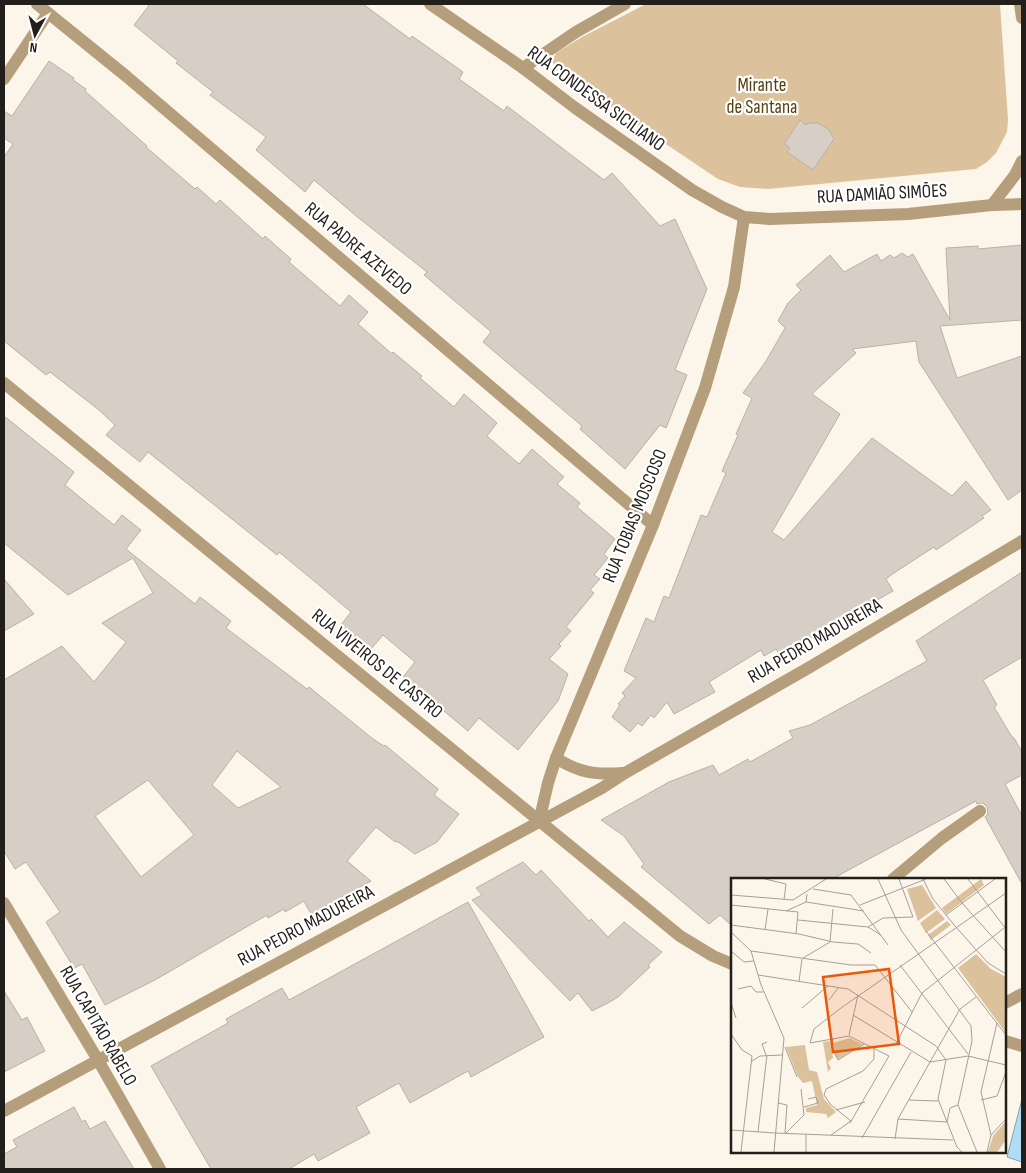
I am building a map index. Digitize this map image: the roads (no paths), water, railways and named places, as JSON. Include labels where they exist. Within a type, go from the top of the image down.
[{"type":"street","name":"RUA PADRE AZEVEDO","points":[[36,4],[126,76],[653,525]]},
{"type":"street","name":"RUA CONDESSA SICILIANO","points":[[430,4],[523,68],[574,107],[692,190],[744,217]]},
{"type":"street","points":[[523,68],[576,32],[625,4]]},
{"type":"street","points":[[1020,4],[1022,18]]},
{"type":"street","points":[[4,79],[48,12]]},
{"type":"street","points":[[992,205],[1015,175],[1022,161]]},
{"type":"street","name":"RUA DAMIÃO SIMÕES","points":[[744,217],[770,219],[908,214],[992,205],[1022,204]]},
{"type":"street","name":"RUA TOBIAS MOSCOSO","points":[[539,822],[556,758],[653,525],[706,388],[734,287],[744,217]]},
{"type":"street","name":"RUA VIVEIROS DE CASTRO","points":[[4,384],[680,936],[713,956],[731,964]]},
{"type":"street","name":"RUA PEDRO MADUREIRA","points":[[4,1111],[602,788],[1022,541]]},
{"type":"street","name":"RUA PEDRO MADUREIRA","points":[[556,758],[572,768],[590,773],[625,773]]},
{"type":"street","points":[[894,878],[942,838],[980,811]]},
{"type":"street","name":"RUA CAPITÃO RABELO","points":[[4,903],[98,1060],[160,1169]]},
{"type":"street","points":[[1006,1002],[1022,994]]},
{"type":"street","points":[[1006,1041],[1022,1046]]},
{"type":"water","points":[[1022,1099],[1022,1162],[1007,1157]]},
{"type":"park label","name":"Mirante de Santana","points":[[762,96]]}]
